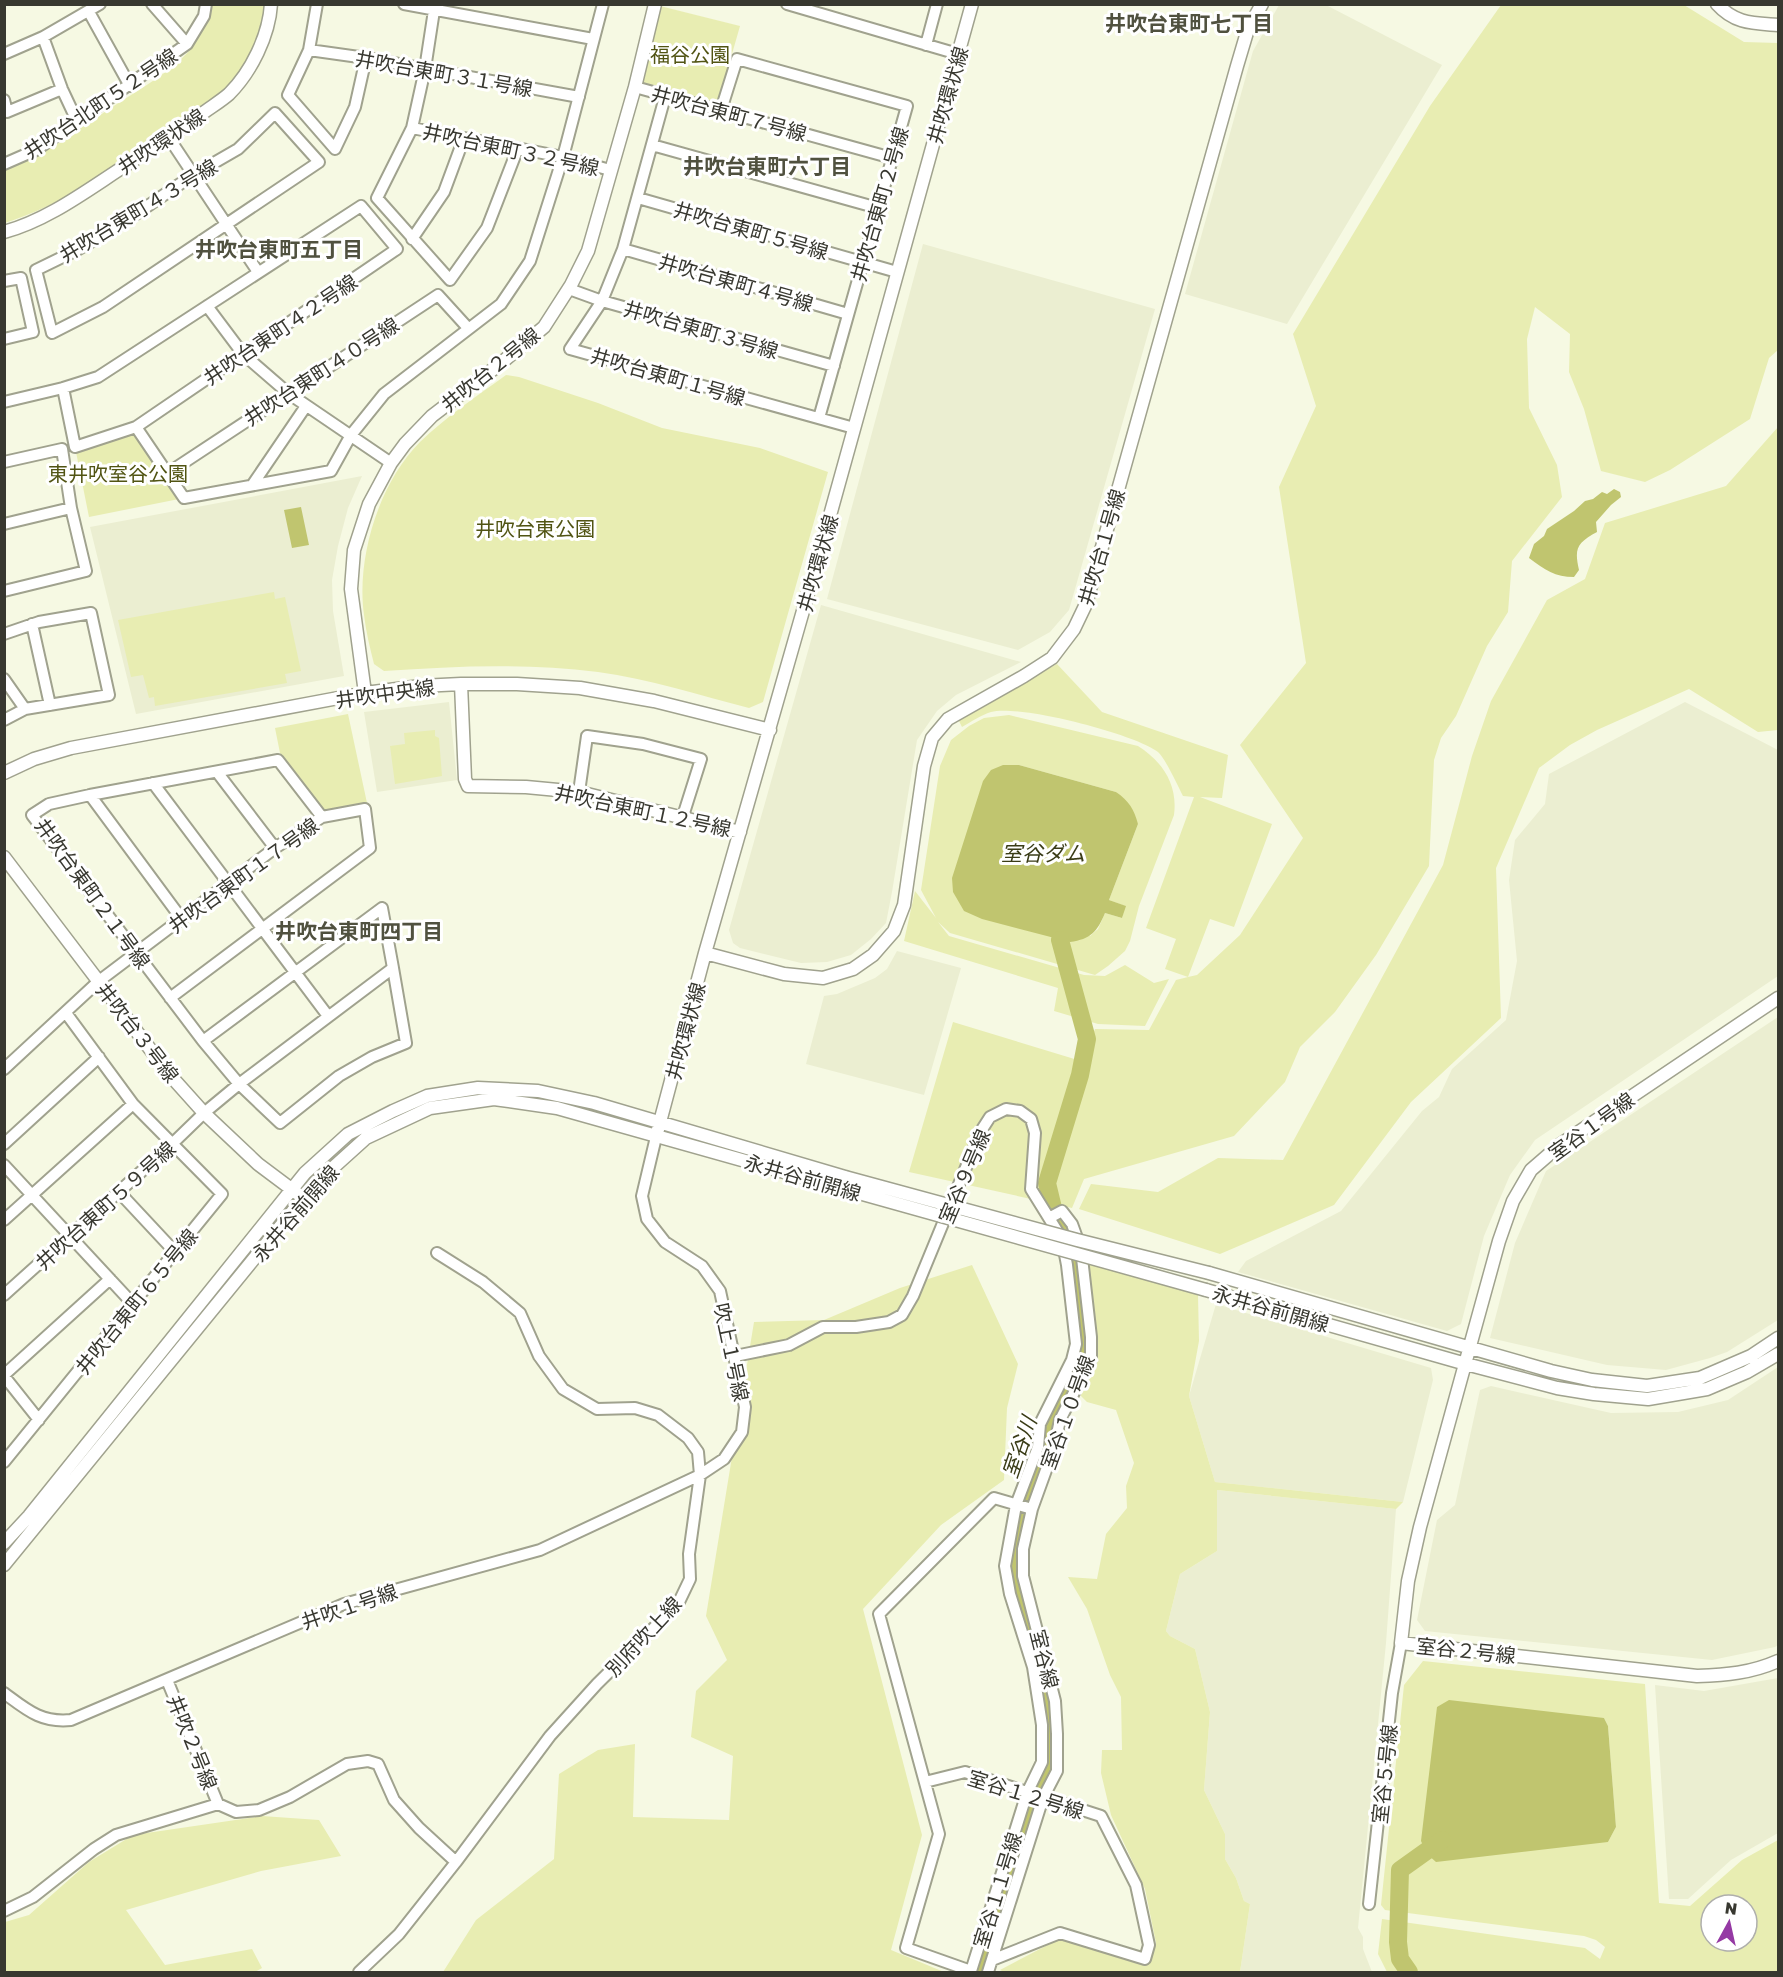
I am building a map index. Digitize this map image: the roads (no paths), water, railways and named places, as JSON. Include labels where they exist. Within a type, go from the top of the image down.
[{"type":"street","points":[[4,54],[43,37],[100,4]]},
{"type":"street","points":[[152,4],[188,44]]},
{"type":"street","name":"井吹台北町５２号線","points":[[4,164],[36,150],[188,44],[204,16],[206,4]]},
{"type":"street","name":"井吹環状線","points":[[4,232],[21,228],[44,217],[169,138],[229,94],[247,72],[259,49],[271,4]]},
{"type":"street","points":[[317,4],[309,50],[288,95],[335,149],[355,107],[366,58]]},
{"type":"street","points":[[404,4],[435,7],[593,39]]},
{"type":"street","points":[[136,427],[184,498],[331,471],[351,435],[384,394],[501,304],[530,261],[563,157],[603,4]]},
{"type":"street","name":"井吹台２号線","points":[[365,693],[351,589],[354,550],[369,504],[391,463],[405,444],[432,416],[544,327],[569,289],[588,251],[635,87],[655,4]]},
{"type":"street","points":[[787,4],[958,54]]},
{"type":"street","points":[[926,45],[937,4]]},
{"type":"street","name":"井吹環状線","points":[[656,1137],[705,953],[770,730],[972,4]]},
{"type":"street","name":"井吹台１号線","points":[[705,953],[784,974],[823,978],[853,969],[873,955],[894,931],[904,905],[924,766],[932,738],[948,719],[1052,658],[1074,629],[1086,604],[1248,29],[1262,4]]},
{"type":"street","points":[[1717,4],[1732,19],[1779,25]]},
{"type":"street","points":[[435,7],[412,128],[377,198],[450,280],[487,228],[518,148]]},
{"type":"street","points":[[89,12],[130,86]]},
{"type":"street","points":[[43,37],[62,89],[77,121]]},
{"type":"street","name":"井吹台東町３１号線","points":[[309,50],[366,58],[579,97]]},
{"type":"street","name":"井吹台東町２号線","points":[[721,110],[737,59],[907,106],[819,418]]},
{"type":"street","name":"井吹台東町７号線","points":[[635,87],[892,158]]},
{"type":"street","points":[[4,100],[7,112],[62,89]]},
{"type":"street","name":"井吹台東町１号線","points":[[665,96],[623,249],[602,301],[570,349],[854,428]]},
{"type":"street","name":"井吹台東町４３号線","points":[[275,113],[319,162],[226,224],[103,307],[52,333],[36,270],[120,225],[193,175],[238,149],[275,113]]},
{"type":"street","name":"井吹台東町３２号線","points":[[412,128],[563,157],[610,170]]},
{"type":"street","points":[[169,138],[258,272]]},
{"type":"street","points":[[412,239],[444,192],[464,138]]},
{"type":"street","points":[[652,145],[878,208]]},
{"type":"street","name":"井吹台東町５号線","points":[[638,198],[897,272]]},
{"type":"street","name":"井吹台東町４２号線","points":[[4,402],[98,378],[362,206],[397,249],[136,427],[75,447],[63,388]]},
{"type":"street","name":"井吹台東町４号線","points":[[623,249],[848,314]]},
{"type":"street","points":[[4,281],[21,278],[33,332],[4,339]]},
{"type":"street","name":"井吹台東町３号線","points":[[569,289],[602,301],[834,366]]},
{"type":"street","name":"井吹台東町４０号線","points":[[168,473],[438,295],[468,328]]},
{"type":"street","points":[[207,306],[243,354],[288,393],[391,463]]},
{"type":"street","points":[[253,484],[306,406]]},
{"type":"street","points":[[4,462],[62,449],[71,508],[86,571],[4,591]]},
{"type":"street","points":[[4,524],[71,508]]},
{"type":"street","points":[[4,634],[32,624],[91,613],[109,695],[25,709],[4,720]]},
{"type":"street","points":[[32,624],[50,705]]},
{"type":"street","points":[[4,678],[25,709]]},
{"type":"street","name":"井吹台東町１２号線","points":[[461,684],[465,779],[468,786],[526,787],[579,792],[740,831]]},
{"type":"street","name":"井吹中央線","points":[[4,773],[34,759],[71,748],[365,693],[421,686],[517,684],[580,688],[654,700],[770,730]]},
{"type":"street","points":[[579,792],[587,736],[643,744],[701,759],[683,816]]},
{"type":"street","name":"井吹台東町２１号線","points":[[322,818],[278,760],[49,804],[32,815],[203,1041],[239,1084],[280,1123],[339,1076],[372,1057],[406,1043],[393,968]]},
{"type":"street","points":[[217,772],[275,848]]},
{"type":"street","points":[[153,783],[328,1016]]},
{"type":"street","points":[[90,795],[181,918]]},
{"type":"street","name":"井吹台東町１７号線","points":[[4,1069],[99,981],[275,848],[322,818],[364,809],[370,848],[170,998]]},
{"type":"street","name":"井吹台３号線","points":[[4,857],[169,1074],[204,1113],[258,1164],[304,1199]]},
{"type":"street","points":[[203,1041],[382,908],[393,968]]},
{"type":"street","name":"井吹台東町５９号線","points":[[4,1295],[204,1113],[393,968]]},
{"type":"street","name":"室谷１号線","points":[[1466,1364],[1499,1241],[1513,1201],[1532,1170],[1561,1144],[1779,998]]},
{"type":"street","points":[[66,1013],[133,1104],[172,1144]]},
{"type":"street","points":[[4,1144],[99,1057]]},
{"type":"street","name":"永井谷前開線","points":[[4,1543],[30,1516],[305,1173],[348,1134],[393,1111],[427,1096],[478,1089],[538,1091],[594,1102],[661,1121],[843,1183],[1206,1290],[1557,1388],[1648,1399],[1707,1389],[1747,1372],[1779,1354]]},
{"type":"street","name":"永井谷前開線","points":[[4,1565],[315,1184],[366,1138],[430,1108],[495,1099],[557,1108],[656,1137],[1209,1273],[1470,1348],[1592,1380],[1647,1386],[1700,1378],[1751,1356],[1779,1338]]},
{"type":"street","points":[[4,1220],[133,1104]]},
{"type":"street","name":"室谷９号線","points":[[735,1356],[789,1345],[823,1327],[889,1322],[902,1315],[913,1296],[981,1131],[990,1117],[1006,1109],[1020,1111],[1031,1119],[1035,1133],[1031,1189],[1062,1239],[1076,1344],[1072,1360],[1040,1424],[1038,1447],[1016,1505]]},
{"type":"street","name":"吹上１号線","points":[[656,1137],[642,1196],[647,1219],[665,1242],[702,1266],[720,1291],[745,1407],[742,1432],[724,1459],[700,1475]]},
{"type":"street","name":"井吹台東町６５号線","points":[[4,1462],[222,1194],[172,1144]]},
{"type":"street","points":[[4,1166],[133,1304]]},
{"type":"street","points":[[119,1192],[176,1252]]},
{"type":"street","name":"室谷１０号線","points":[[1032,1509],[1054,1448],[1060,1420],[1091,1359],[1091,1336],[1081,1249],[1072,1224],[1062,1211],[1049,1218]]},
{"type":"street","name":"別府吹上線","points":[[359,1972],[399,1934],[550,1736],[597,1684],[678,1604],[690,1580],[689,1554],[700,1475],[698,1452],[688,1438],[658,1415],[635,1408],[597,1409],[563,1389],[539,1356],[520,1313],[483,1282],[437,1253]]},
{"type":"street","points":[[39,1420],[4,1376],[110,1280]]},
{"type":"street","name":"室谷２号線","points":[[1466,1364],[1418,1538],[1408,1581],[1401,1643],[1697,1676],[1729,1675],[1759,1670],[1779,1661]]},
{"type":"street","name":"井吹１号線","points":[[4,1694],[36,1716],[57,1721],[71,1720],[344,1604],[540,1550],[700,1475]]},
{"type":"street","name":"室谷１１号線","points":[[994,1498],[1016,1505],[1005,1566],[1010,1594],[1033,1667],[1042,1725],[1042,1762],[1027,1793],[971,1971],[906,1948],[939,1834],[879,1614],[994,1498]]},
{"type":"street","points":[[1016,1505],[1032,1509]]},
{"type":"street","name":"室谷線","points":[[988,1972],[1043,1798],[1057,1771],[1055,1701],[1023,1576],[1023,1549],[1032,1509]]},
{"type":"street","name":"室谷５号線","points":[[1369,1904],[1392,1693],[1401,1643]]},
{"type":"street","name":"井吹２号線","points":[[167,1680],[218,1804]]},
{"type":"street","points":[[4,1911],[33,1897],[94,1849],[116,1835],[218,1804],[236,1812],[259,1810],[290,1797],[347,1764],[368,1761],[378,1764],[394,1800],[418,1828],[456,1862]]},
{"type":"street","name":"室谷１２号線","points":[[924,1782],[965,1772],[1101,1816],[1136,1885],[1149,1945],[1145,1959],[1060,1934],[992,1960]]},
{"type":"water","points":[[1614,489],[1620,492],[1621,497],[1596,522],[1597,532],[1581,543],[1577,551],[1579,570],[1574,577],[1550,572],[1529,558],[1534,544],[1544,536],[1547,529],[1585,501],[1593,499],[1602,492],[1607,494]]},
{"type":"water","points":[[301,507],[309,545],[292,548],[284,510]]},
{"type":"water","name":"室谷ダム","points":[[1003,765],[1019,765],[1116,792],[1128,802],[1138,824],[1109,900],[1126,906],[1122,918],[1105,913],[1099,925],[1088,937],[1070,942],[982,919],[964,911],[953,892],[952,878],[983,781],[991,770]]},
{"type":"water","points":[[1449,1700],[1604,1718],[1608,1726],[1616,1827],[1608,1842],[1436,1862],[1427,1854],[1421,1841],[1437,1707]]},
{"type":"waterway","name":"室谷川","points":[[978,1972],[1023,1831],[1047,1766],[1048,1723],[1043,1677],[1034,1640],[1014,1582],[1014,1557],[1025,1498],[1045,1448],[1055,1413],[1083,1358],[1082,1315],[1077,1283],[1062,1223],[1053,1208],[1047,1183],[1080,1075],[1087,1039],[1060,940]]},
{"type":"waterway","points":[[1409,1972],[1400,1959],[1398,1942],[1400,1870],[1442,1840]]},
{"type":"district","name":"井吹台東町七丁目","points":[[1189,23]]},
{"type":"district","name":"井吹台東町六丁目","points":[[767,166]]},
{"type":"district","name":"井吹台東町五丁目","points":[[279,249]]},
{"type":"district","name":"井吹台東町四丁目","points":[[359,931]]},
{"type":"park label","name":"福谷公園","points":[[690,54]]},
{"type":"park label","name":"東井吹室谷公園","points":[[118,473]]},
{"type":"park label","name":"井吹台東公園","points":[[535,528]]}]
